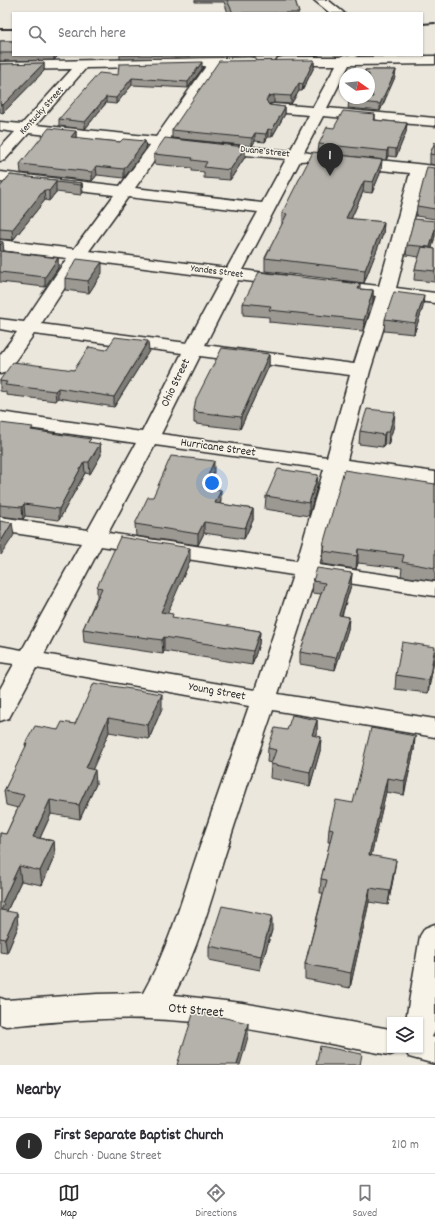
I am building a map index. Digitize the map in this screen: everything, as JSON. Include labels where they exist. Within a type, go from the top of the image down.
[{"type":"street","points":[[320,0],[337,12]]},
{"type":"street","points":[[0,66],[348,58],[427,59]]},
{"type":"street","name":"Ohio Street","points":[[0,712],[149,438],[194,348],[296,156],[318,111],[348,58]]},
{"type":"street","points":[[0,368],[215,62]]},
{"type":"street","name":"Kentucky Street","points":[[0,157],[83,64]]},
{"type":"street","points":[[274,108],[435,122]]},
{"type":"street","name":"Duane Street","points":[[0,126],[320,158]]},
{"type":"street","points":[[152,1006],[169,975],[183,942],[229,800],[264,700],[306,570],[334,465],[385,292],[413,222],[427,170],[335,160]]},
{"type":"street","points":[[0,177],[268,208]]},
{"type":"street","name":"Yandes Street","points":[[0,245],[307,283]]},
{"type":"street","points":[[330,286],[435,298]]},
{"type":"street","points":[[0,324],[194,348],[361,371]]},
{"type":"street","name":"Hurricane Street","points":[[0,418],[435,478]]},
{"type":"street","points":[[0,524],[435,589]]},
{"type":"street","name":"Young Street","points":[[0,654],[435,728]]},
{"type":"street","points":[[422,1017],[435,936]]},
{"type":"street","name":"Ott Street","points":[[0,1012],[6,1013],[89,1007],[152,1006],[242,1015],[387,1041]]},
{"type":"street","points":[[423,1049],[435,1051]]},
{"type":"street","points":[[415,1065],[417,1053]]},
{"type":"building","points":[[227,0],[295,0],[299,12],[233,12]]},
{"type":"building","points":[[0,41],[12,41],[12,53],[0,53]]},
{"type":"building","points":[[314,60],[303,84],[299,83],[291,96],[274,95],[269,96],[266,100],[269,105],[285,107],[272,130],[268,129],[266,134],[255,133],[252,138],[172,130],[219,61]]},
{"type":"building","points":[[202,62],[188,82],[132,78],[116,98],[106,97],[85,122],[59,119],[99,73],[118,75],[119,64]]},
{"type":"building","points":[[44,63],[3,105],[0,104],[0,64]]},
{"type":"building","points":[[375,70],[396,70],[380,104],[375,104]]},
{"type":"building","points":[[343,111],[375,114],[373,120],[407,123],[396,149],[388,148],[387,151],[319,144],[327,127],[334,128]]},
{"type":"building","points":[[49,128],[76,131],[71,137],[120,142],[123,139],[145,141],[124,169],[96,166],[92,172],[20,164]]},
{"type":"building","points":[[165,138],[245,147],[230,170],[204,167],[207,162],[192,160],[193,158],[154,154]]},
{"type":"building","points":[[435,142],[435,155],[430,154]]},
{"type":"building","points":[[313,152],[382,160],[373,182],[364,181],[346,218],[384,222],[365,270],[265,258],[287,214],[282,213]]},
{"type":"building","points":[[427,167],[435,168],[435,209],[417,206]]},
{"type":"building","points":[[10,175],[82,183],[81,185],[56,182],[49,191],[44,190],[12,230],[0,229],[0,187]]},
{"type":"building","points":[[414,219],[435,221],[435,229],[430,247],[407,245]]},
{"type":"building","points":[[422,247],[435,249],[435,271],[415,269]]},
{"type":"building","points":[[0,251],[58,258],[45,277],[0,272]]},
{"type":"building","points":[[77,259],[102,262],[88,281],[65,278]]},
{"type":"building","points":[[259,272],[360,284],[358,289],[373,290],[364,320],[269,310],[271,306],[243,303]]},
{"type":"building","points":[[394,292],[424,296],[415,323],[385,319]]},
{"type":"building","points":[[115,337],[148,341],[114,397],[58,388],[55,391],[5,385],[7,382],[0,381],[13,362],[74,370],[89,347],[106,350]]},
{"type":"building","points":[[222,348],[269,354],[241,417],[196,412],[197,411],[194,410],[196,399]]},
{"type":"building","points":[[367,409],[395,412],[389,432],[385,432],[384,435],[360,431]]},
{"type":"building","points":[[0,423],[33,427],[31,430],[91,439],[88,442],[100,444],[89,462],[84,462],[59,509],[24,504],[22,507],[0,505]]},
{"type":"building","points":[[171,456],[214,461],[203,487],[221,490],[215,503],[253,509],[245,528],[204,522],[198,534],[135,524],[148,497],[153,497]]},
{"type":"building","points":[[278,469],[318,475],[309,503],[266,496]]},
{"type":"building","points":[[344,470],[435,484],[435,568],[402,562],[404,555],[358,549],[357,556],[323,551],[325,545],[323,545]]},
{"type":"building","points":[[0,521],[12,523],[0,543]]},
{"type":"building","points":[[120,537],[190,548],[161,612],[173,614],[172,617],[260,631],[253,651],[164,637],[162,640],[83,629],[102,588],[97,587]]},
{"type":"building","points":[[317,568],[352,573],[339,615],[349,617],[336,658],[300,652],[325,583],[313,581]]},
{"type":"building","points":[[402,642],[435,647],[429,680],[396,675]]},
{"type":"building","points":[[94,683],[162,694],[148,725],[108,718],[86,768],[95,770],[79,805],[50,800],[33,837],[54,841],[40,871],[19,866],[2,903],[4,904],[1,910],[17,913],[5,939],[0,938],[0,833],[6,834],[24,795],[4,791],[27,744],[25,744],[35,726],[58,730],[62,722],[75,724]]},
{"type":"building","points":[[292,715],[317,720],[312,735],[321,737],[310,772],[271,764],[276,750],[268,748],[275,728],[287,730]]},
{"type":"building","points":[[371,728],[415,736],[405,781],[387,778],[369,855],[396,860],[390,891],[370,888],[351,973],[305,964],[327,880],[321,879],[333,829],[329,828],[336,800],[353,803]]},
{"type":"building","points":[[222,906],[272,916],[261,956],[209,946]]},
{"type":"building","points":[[194,1011],[248,1023],[237,1065],[177,1065]]},
{"type":"building","points":[[320,1046],[362,1054],[360,1065],[316,1065]]},
{"type":"railway","points":[[423,24],[435,23]]},
{"type":"railway","points":[[0,29],[12,29]]},
{"type":"place","name":"First Separate Baptist Church","points":[[330,176]]}]
